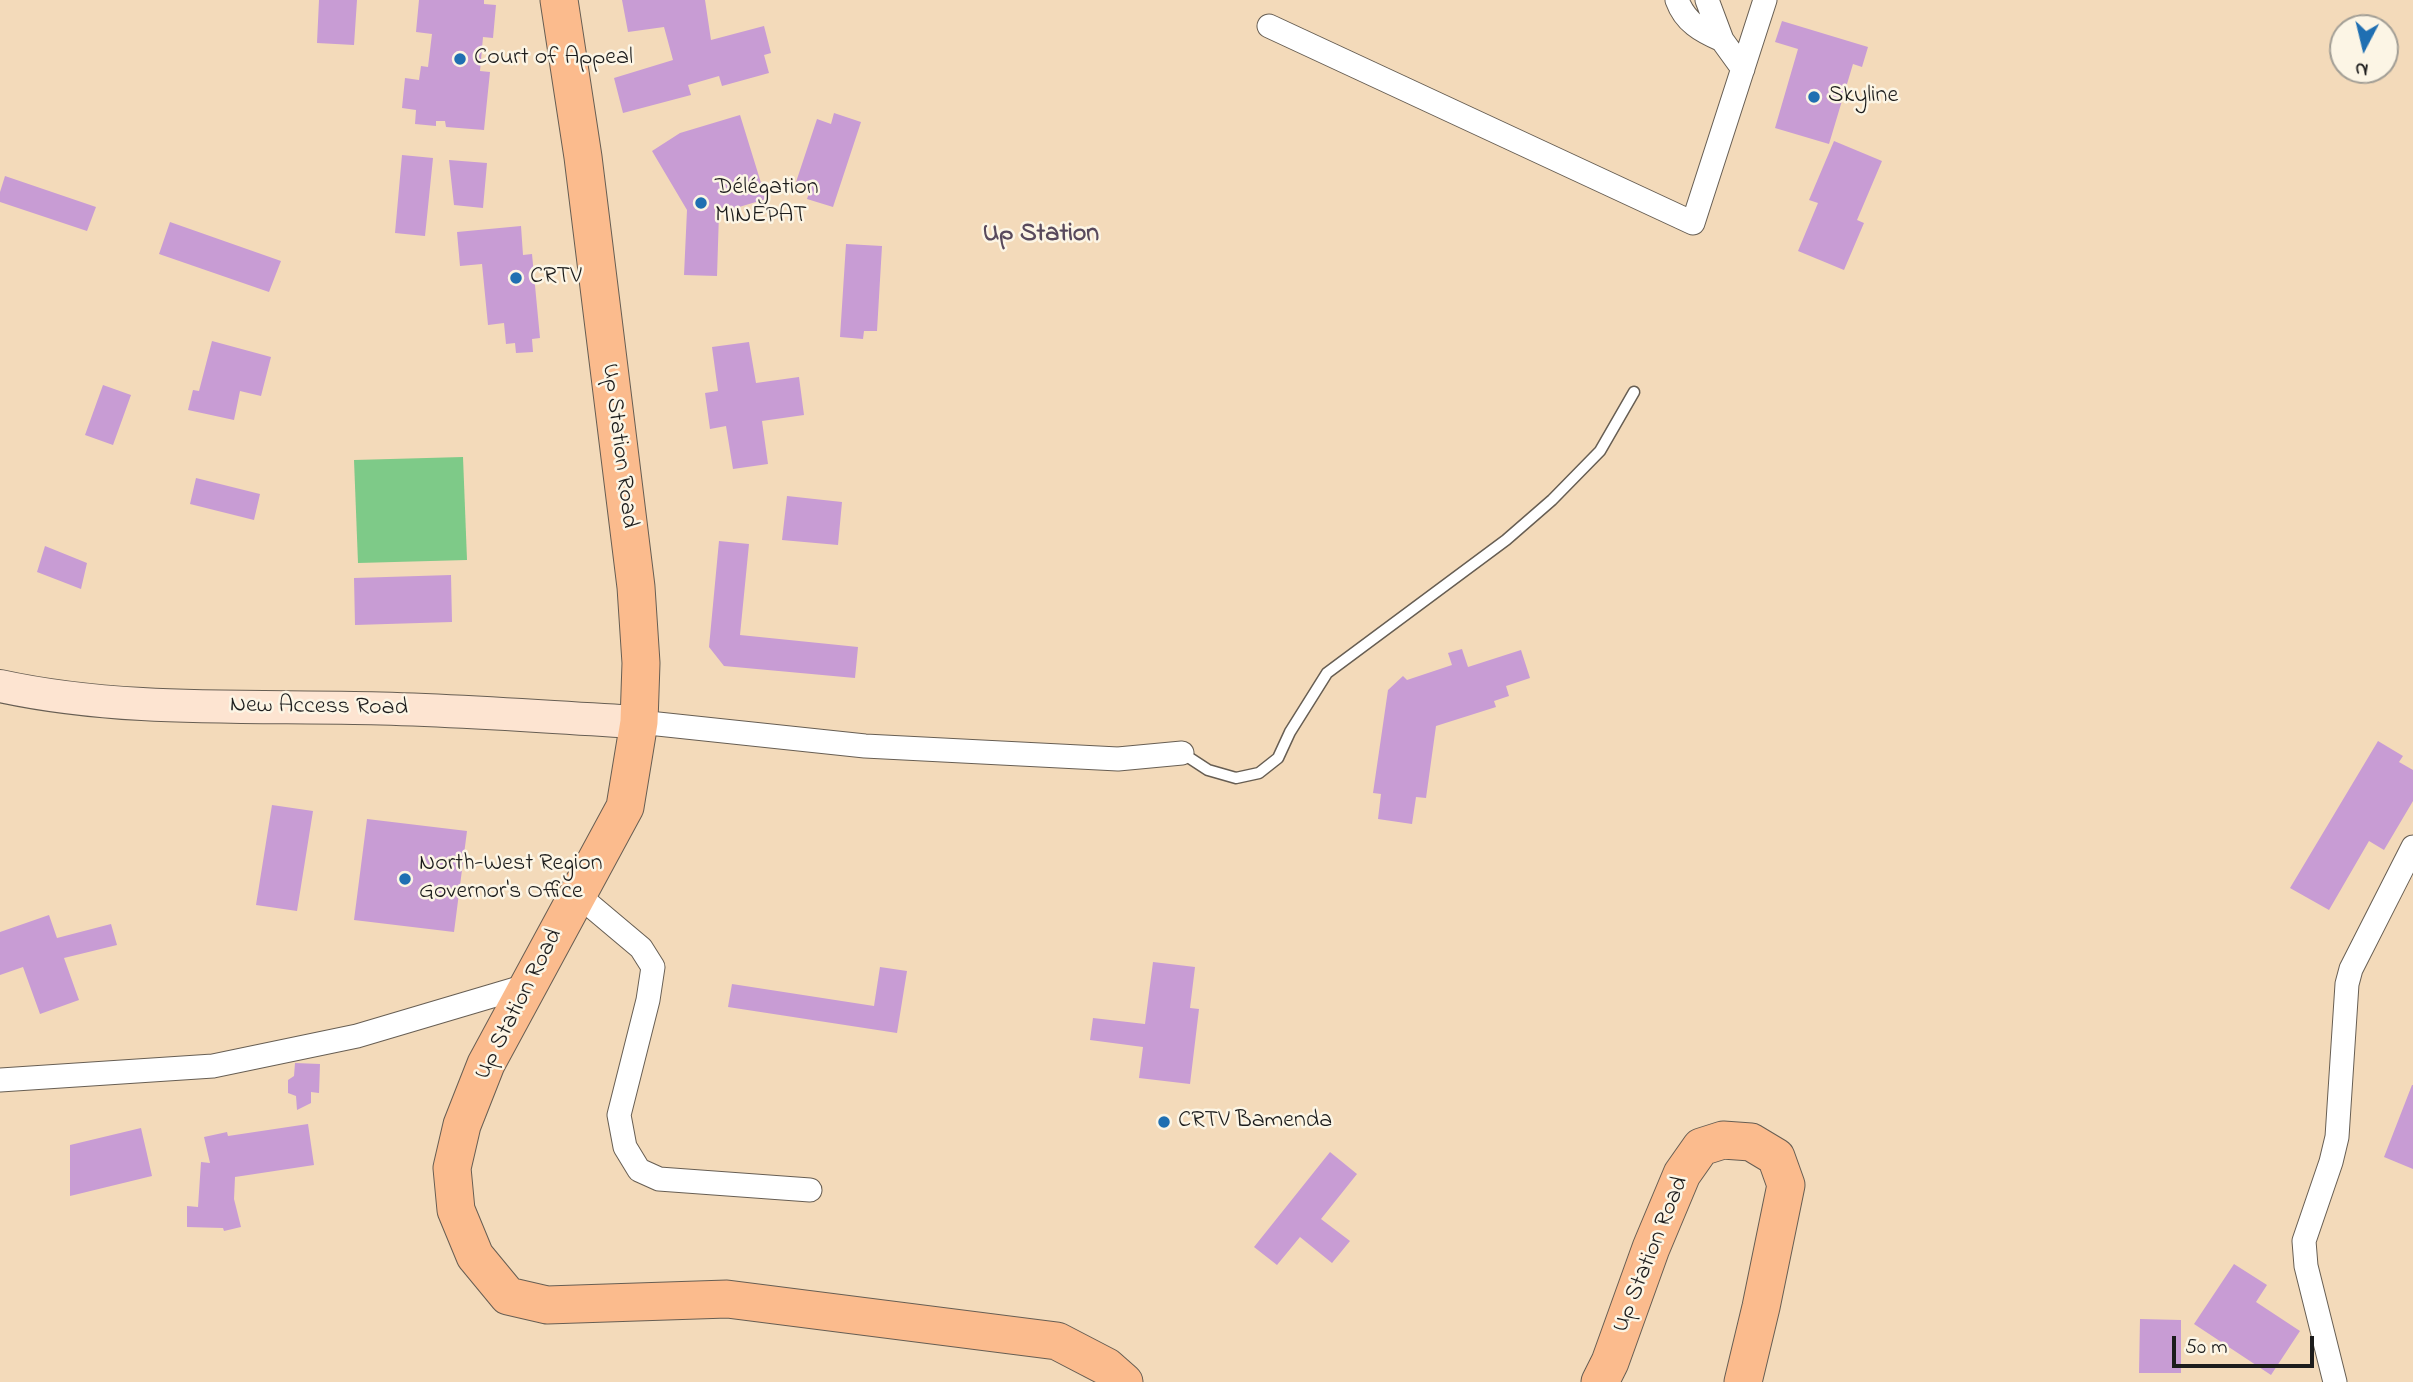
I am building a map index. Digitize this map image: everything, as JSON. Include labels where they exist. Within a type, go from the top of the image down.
[{"type":"highway","name":"Up Station Road","points":[[558,0],[583,157],[636,587],[641,663],[639,722],[625,807],[486,1064],[462,1125],[453,1168],[456,1210],[475,1256],[508,1296],[547,1305],[727,1299],[1057,1341],[1107,1367],[1125,1382]]},
{"type":"highway","name":"Up Station Road","points":[[1600,1382],[1610,1362],[1650,1248],[1682,1174],[1701,1147],[1723,1140],[1751,1142],[1776,1157],[1786,1185],[1743,1382]]},
{"type":"main road","name":"New Access Road","points":[[0,686],[32,693],[159,705],[373,708],[639,722]]},
{"type":"street","points":[[1677,0],[1688,22],[1722,40]]},
{"type":"street","points":[[1707,0],[1722,40],[1743,69]]},
{"type":"street","points":[[1269,26],[1693,223],[1765,0]]},
{"type":"street","points":[[639,722],[864,746],[931,750],[1118,759],[1182,753]]},
{"type":"street","points":[[2335,1382],[2306,1266],[2304,1241],[2331,1163],[2337,1137],[2347,984],[2351,969],[2413,847]]},
{"type":"street","points":[[578,895],[641,948],[653,967],[648,1000],[619,1115],[625,1147],[639,1170],[659,1179],[810,1190]]},
{"type":"street","points":[[0,1080],[213,1066],[357,1036],[529,985]]},
{"type":"lane","points":[[1182,753],[1208,770],[1236,778],[1259,773],[1278,758],[1290,732],[1327,673],[1506,540],[1552,500],[1600,451],[1634,392]]},
{"type":"green space","points":[[463,457],[467,560],[358,563],[354,460]]},
{"type":"building","points":[[319,0],[357,0],[354,45],[317,43]]},
{"type":"building","name":"Court of Appeal","points":[[419,0],[484,0],[484,4],[496,5],[493,38],[483,37],[480,71],[490,72],[484,130],[446,127],[445,121],[436,121],[436,126],[415,124],[416,110],[402,108],[405,78],[419,80],[421,66],[428,67],[432,34],[416,32]]},
{"type":"building","points":[[622,0],[705,0],[711,40],[764,26],[771,53],[764,55],[769,73],[722,86],[719,76],[688,85],[691,95],[623,113],[614,78],[673,60],[664,27],[628,32]]},
{"type":"building","name":"Skyline","points":[[1782,21],[1868,47],[1862,67],[1853,64],[1829,144],[1775,128],[1798,49],[1775,42]]},
{"type":"building","points":[[834,113],[861,122],[833,207],[807,199],[811,187],[796,182],[817,119],[831,124]]},
{"type":"building","points":[[740,115],[766,199],[719,213],[717,276],[684,275],[687,210],[652,151],[680,133]]},
{"type":"building","points":[[1834,141],[1882,161],[1857,220],[1864,223],[1844,270],[1798,251],[1818,203],[1809,200]]},
{"type":"building","points":[[402,155],[433,158],[425,236],[395,233]]},
{"type":"building","points":[[449,160],[487,163],[483,208],[454,205]]},
{"type":"building","points":[[5,176],[96,207],[87,231],[0,202]]},
{"type":"building","points":[[170,222],[281,261],[269,292],[159,254]]},
{"type":"building","name":"CRTV","points":[[521,226],[523,255],[532,254],[540,338],[532,339],[533,352],[516,353],[515,343],[506,344],[504,323],[488,325],[482,264],[460,266],[457,232]]},
{"type":"building","points":[[846,244],[882,246],[877,331],[864,331],[863,339],[840,337]]},
{"type":"building","points":[[212,341],[271,357],[261,396],[240,391],[234,420],[188,410],[193,390],[199,391]]},
{"type":"building","points":[[749,342],[756,383],[799,377],[804,415],[762,421],[768,464],[733,469],[726,426],[710,429],[705,393],[718,391],[712,347]]},
{"type":"building","points":[[103,385],[131,395],[113,445],[85,435]]},
{"type":"building","points":[[196,478],[260,494],[254,520],[190,504]]},
{"type":"building","points":[[787,496],[842,502],[838,545],[782,540]]},
{"type":"building","points":[[719,541],[749,544],[740,635],[858,647],[855,678],[724,666],[709,647]]},
{"type":"building","points":[[45,546],[87,563],[81,589],[37,572]]},
{"type":"building","points":[[451,575],[452,622],[355,625],[354,578]]},
{"type":"building","points":[[1462,649],[1468,667],[1521,650],[1530,678],[1506,686],[1509,696],[1494,701],[1496,707],[1436,726],[1426,798],[1416,797],[1412,824],[1378,819],[1381,794],[1373,793],[1388,690],[1403,676],[1407,680],[1452,665],[1448,653]]},
{"type":"building","points":[[2378,741],[2403,756],[2399,762],[2413,770],[2413,801],[2384,850],[2369,841],[2329,910],[2290,888]]},
{"type":"building","points":[[272,805],[313,811],[297,911],[256,905]]},
{"type":"building","points":[[367,819],[467,831],[454,932],[354,920]]},
{"type":"building","points":[[49,915],[57,938],[111,924],[117,945],[64,958],[79,1000],[40,1014],[23,967],[0,975],[0,932]]},
{"type":"building","points":[[1153,962],[1195,967],[1190,1008],[1199,1009],[1190,1084],[1139,1078],[1143,1047],[1090,1040],[1093,1018],[1145,1024]]},
{"type":"building","points":[[880,967],[907,971],[897,1033],[728,1007],[732,984],[874,1006]]},
{"type":"building","points":[[295,1063],[320,1064],[319,1093],[311,1092],[311,1103],[297,1110],[296,1096],[288,1093],[288,1080],[294,1076]]},
{"type":"building","points":[[2413,1085],[2413,1169],[2384,1157]]},
{"type":"building","points":[[308,1124],[314,1165],[235,1177],[234,1199],[241,1227],[224,1231],[223,1228],[187,1227],[187,1206],[198,1207],[201,1162],[210,1163],[204,1137],[227,1132],[228,1136]]},
{"type":"building","points":[[141,1128],[152,1176],[70,1196],[70,1145]]},
{"type":"building","points":[[1330,1152],[1357,1174],[1321,1219],[1350,1241],[1332,1263],[1300,1237],[1277,1265],[1254,1247]]},
{"type":"building","points":[[2234,1264],[2267,1285],[2256,1302],[2300,1331],[2271,1375],[2194,1324]]},
{"type":"building","points":[[2140,1319],[2181,1320],[2181,1373],[2139,1373]]},
{"type":"place","name":"Court of Appeal","points":[[460,59]]},
{"type":"place","name":"Skyline","points":[[1814,97]]},
{"type":"place","name":"Délégation MINEPAT","points":[[701,203]]},
{"type":"place","name":"CRTV","points":[[516,278]]},
{"type":"place","name":"North-West Region Governor's Office","points":[[405,879]]},
{"type":"place","name":"CRTV Bamenda","points":[[1164,1122]]},
{"type":"district","name":"Up Station","points":[[1041,236]]}]
